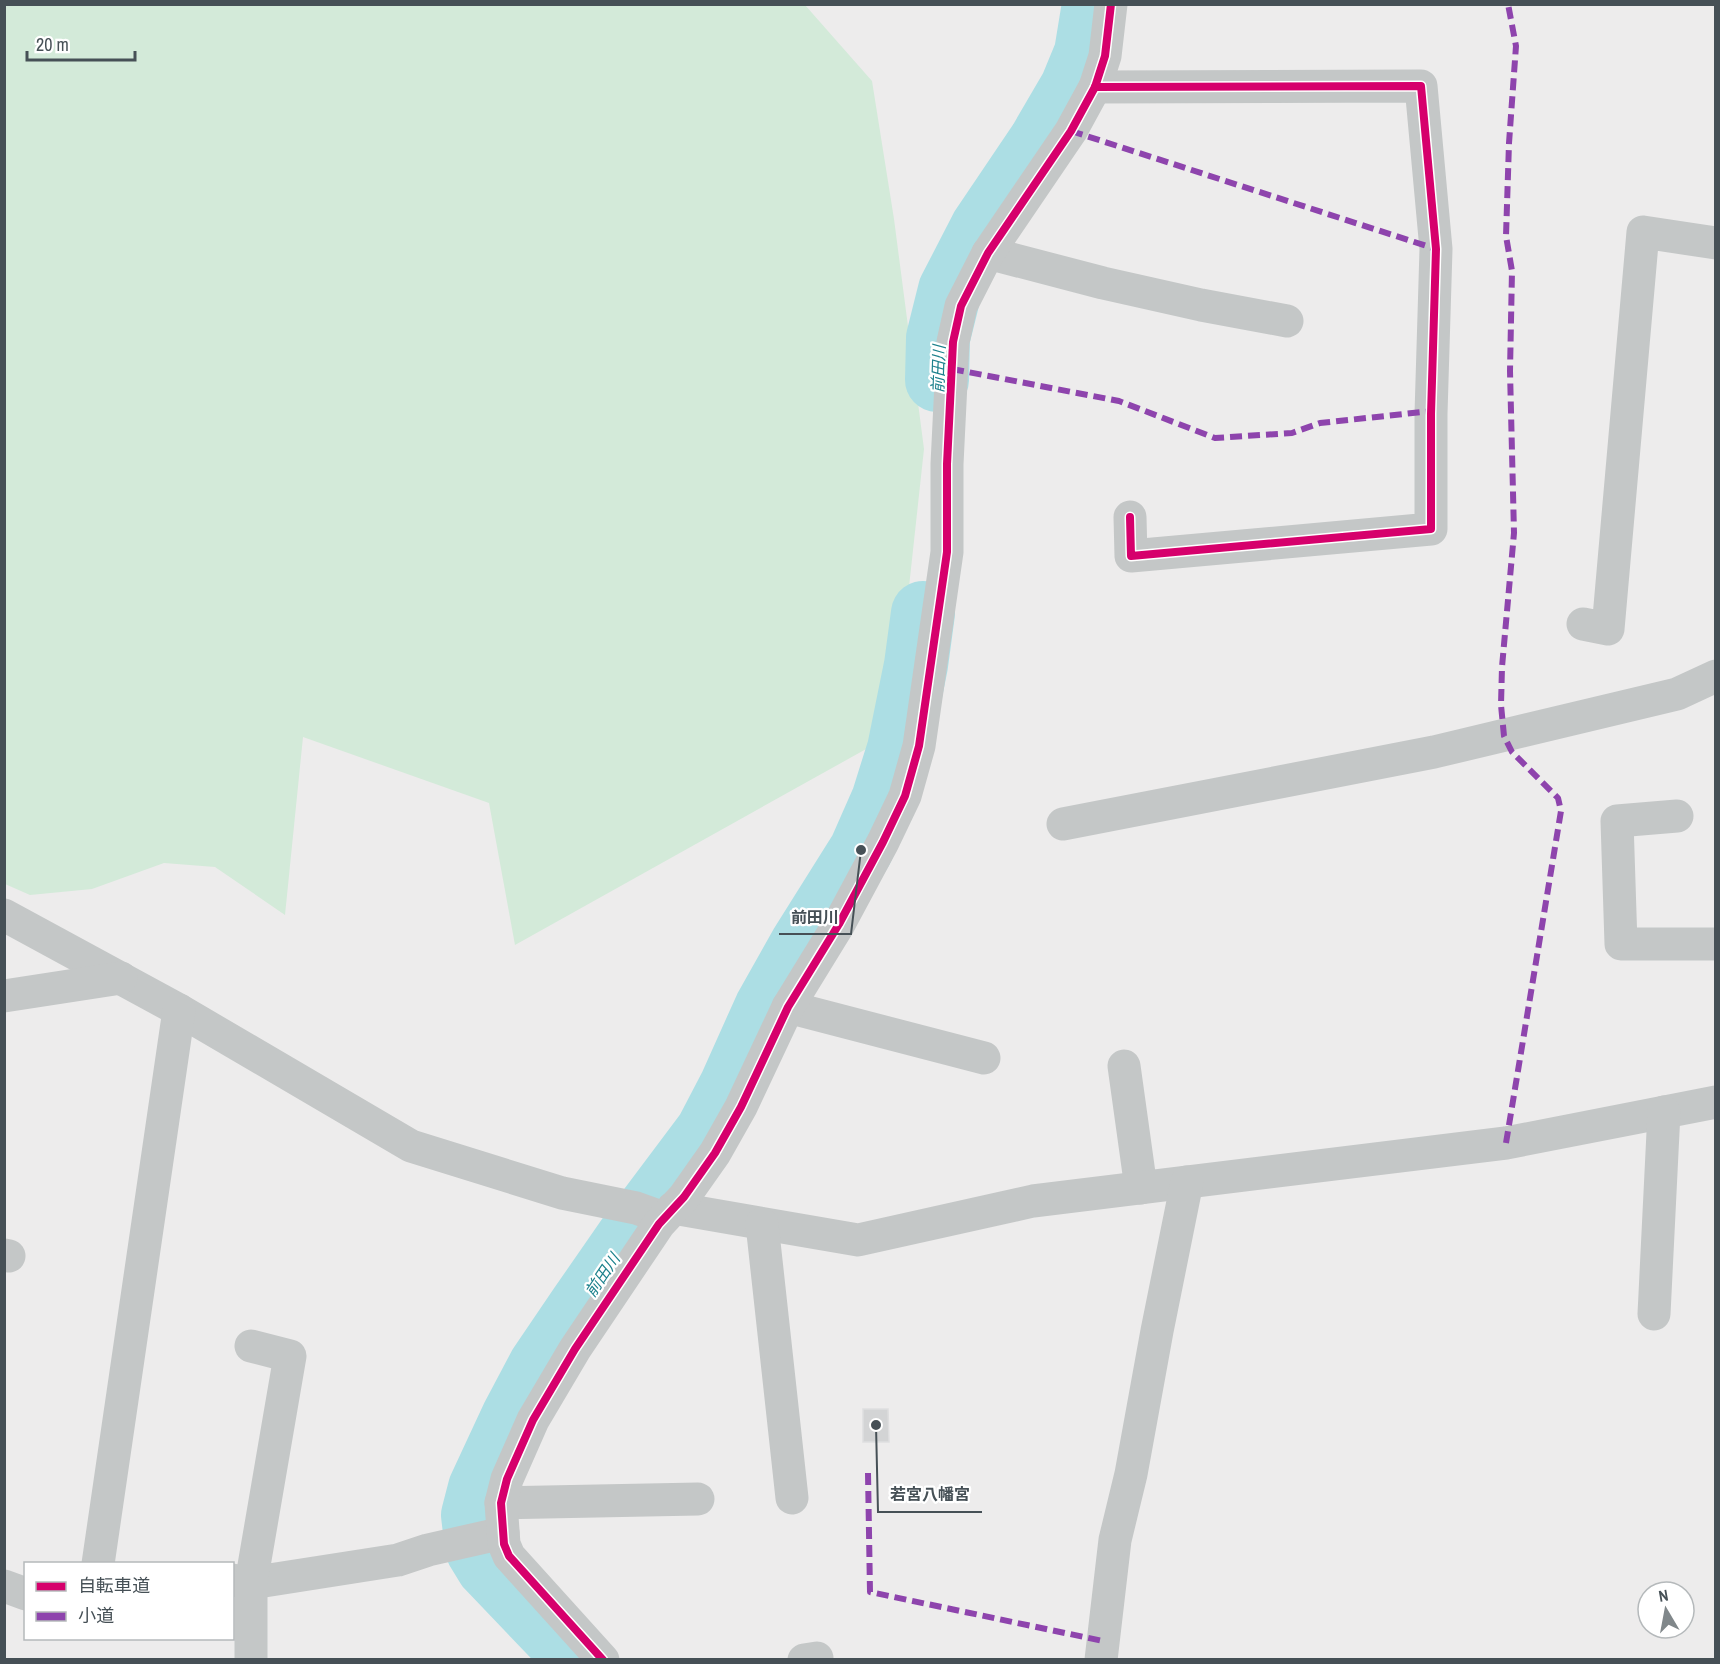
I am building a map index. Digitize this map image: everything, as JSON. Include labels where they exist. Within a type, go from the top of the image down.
[{"type":"street","points":[[489,1528],[507,1479],[533,1420],[657,1213],[684,1197],[715,1153],[741,1107],[788,1007],[839,924],[905,796],[919,746],[947,552],[947,464],[953,342],[961,306],[988,253],[1071,131],[1095,87],[1105,56],[1111,4]]},
{"type":"street","points":[[1095,87],[1421,86],[1436,249],[1431,414],[1431,529],[1131,556],[1130,516]]},
{"type":"street","points":[[1583,624],[1608,629],[1643,232],[1716,243]]},
{"type":"street","points":[[988,253],[1102,283],[1287,321]]},
{"type":"street","points":[[1063,824],[1434,752],[1677,694],[1716,676]]},
{"type":"street","points":[[1677,816],[1617,821],[1621,944],[1716,944]]},
{"type":"street","points":[[4,915],[179,1010],[411,1146],[562,1193],[657,1213],[762,1224],[858,1240],[1033,1201],[1506,1143],[1716,1102]]},
{"type":"street","points":[[4,996],[121,978]]},
{"type":"street","points":[[788,1007],[984,1058]]},
{"type":"street","points":[[98,1562],[179,1010]]},
{"type":"street","points":[[1124,1066],[1141,1188]]},
{"type":"street","points":[[1654,1314],[1664,1112]]},
{"type":"street","points":[[1101,1659],[1115,1540],[1131,1474],[1187,1182]]},
{"type":"street","points":[[762,1224],[792,1498]]},
{"type":"street","points":[[250,1659],[242,1582],[290,1356],[251,1346]]},
{"type":"street","points":[[242,1582],[398,1560],[489,1528],[698,1499]]},
{"type":"street","points":[[489,1528],[504,1544],[509,1556],[603,1659]]},
{"type":"street","points":[[4,1586],[24,1593]]},
{"type":"green space","points":[[4,5],[805,5],[872,81],[894,219],[924,449],[893,734],[515,945],[489,803],[303,737],[285,915],[215,867],[164,863],[92,889],[30,895],[5,884]]},
{"type":"building","points":[[863,1409],[888,1409],[889,1442],[863,1442]]},
{"type":"waterway","name":"前田川","points":[[937,380],[938,338],[950,290],[982,228],[1040,142],[1072,87],[1086,53],[1094,4]]},
{"type":"waterway","name":"前田川","points":[[577,1660],[488,1567],[477,1549],[473,1515],[480,1488],[540,1366],[632,1232],[707,1132],[731,1086],[766,1008],[802,944],[861,850],[883,800],[899,749],[916,665],[923,613]]},
{"type":"marked path","points":[[1506,1143],[1561,811],[1558,798],[1512,752],[1504,736],[1501,705],[1502,667],[1514,533],[1510,371],[1512,271],[1506,236],[1509,143],[1516,46],[1508,4]]},
{"type":"marked path","points":[[1071,131],[1436,249]]},
{"type":"marked path","points":[[952,369],[1119,401],[1215,438],[1292,433],[1320,423],[1432,411]]},
{"type":"marked path","points":[[868,1473],[870,1592],[1103,1641]]},
{"type":"cycle path","points":[[603,1660],[509,1556],[504,1544],[501,1503],[507,1479],[533,1420],[575,1349],[659,1224],[684,1197],[715,1153],[741,1107],[788,1007],[839,924],[905,796],[919,746],[947,552],[947,464],[953,342],[961,306],[988,253],[1071,131],[1095,87],[1105,56],[1111,4]]},
{"type":"cycle path","points":[[1095,87],[1421,86],[1436,249],[1431,414],[1431,529],[1131,556],[1130,517]]},
{"type":"place","name":"前田川","points":[[861,850]]},
{"type":"place","name":"若宮八幡宮","points":[[876,1425]]}]
